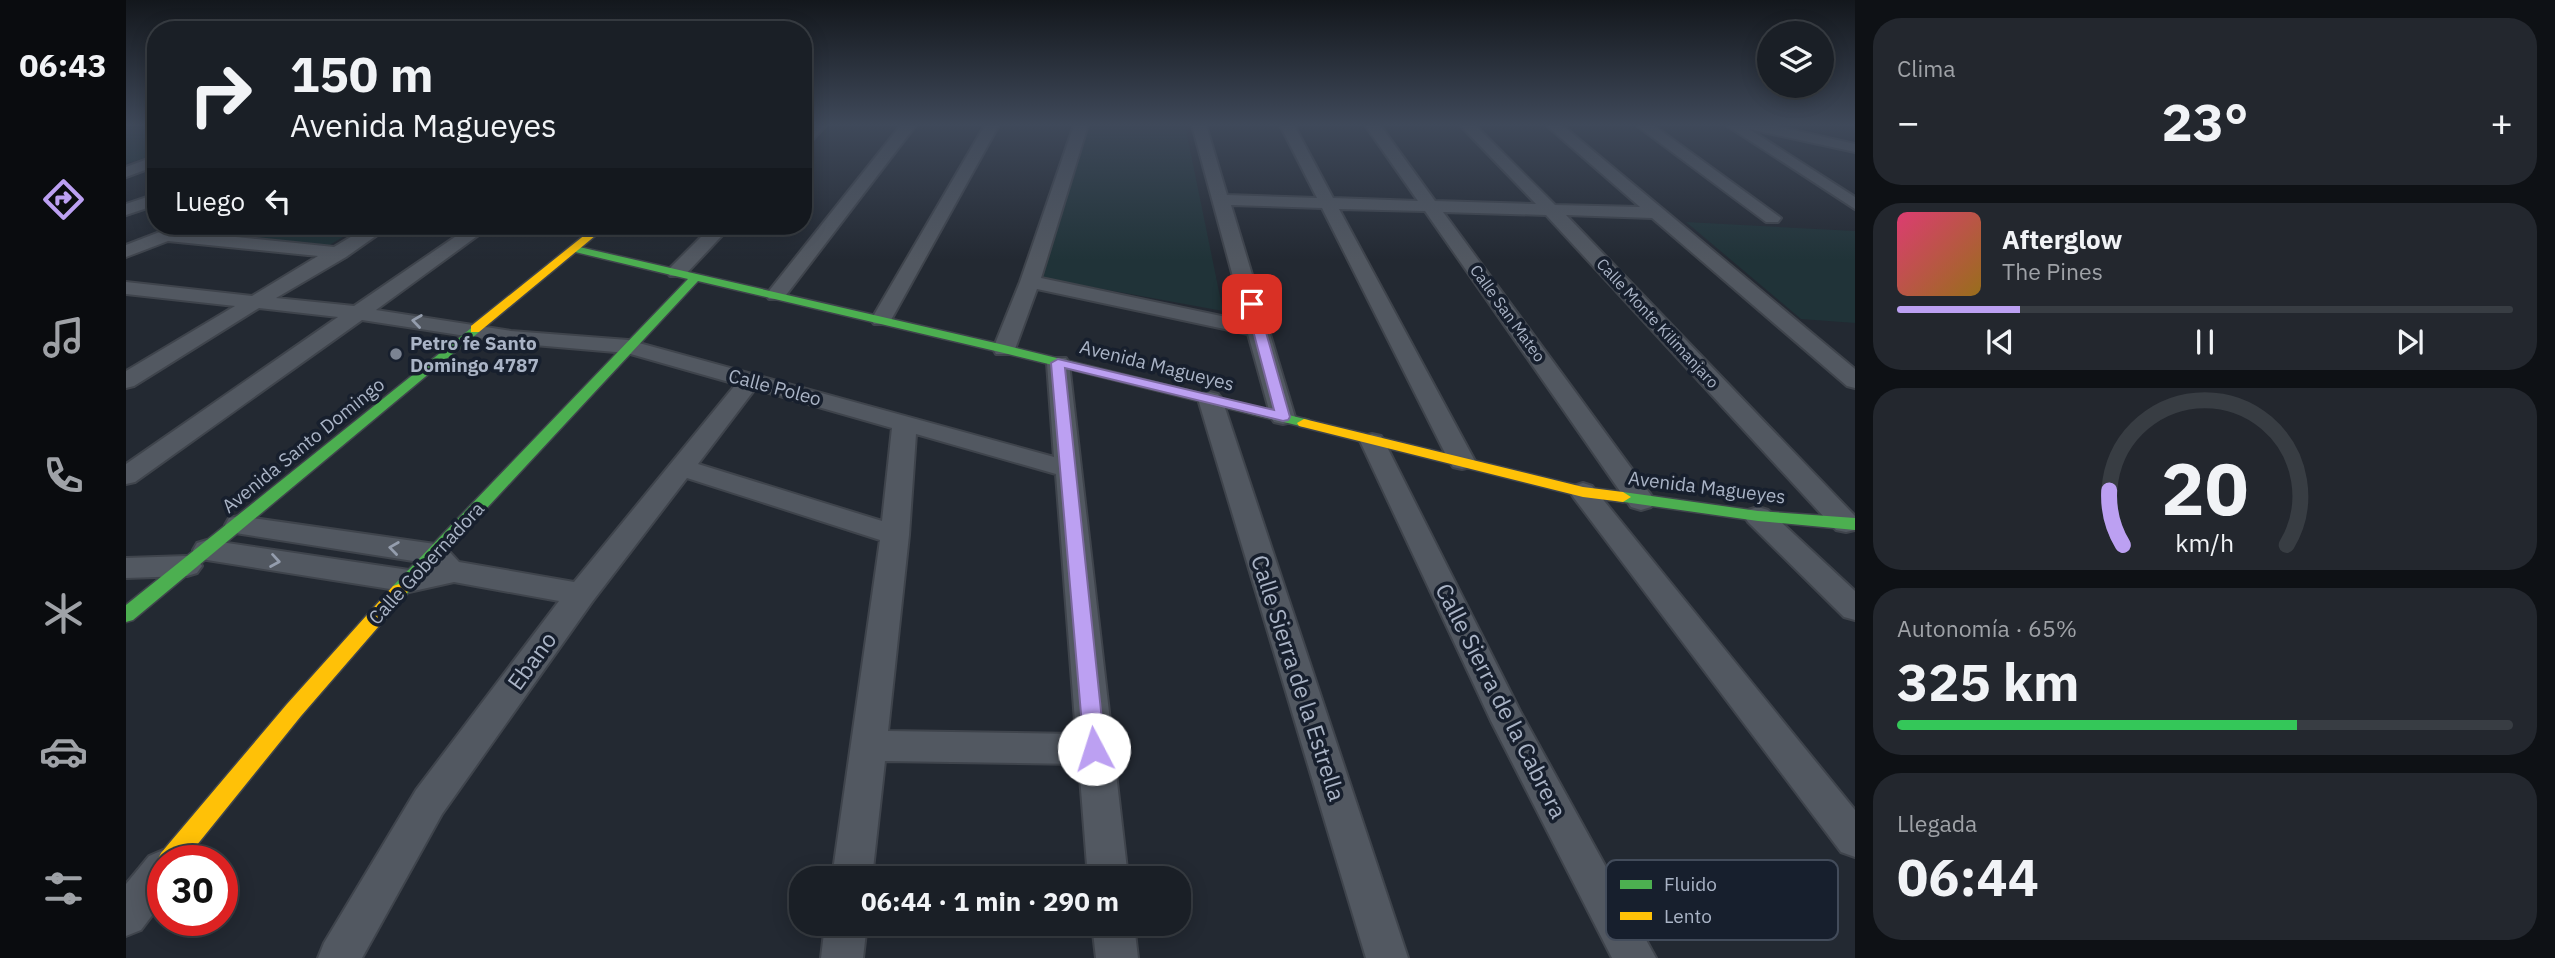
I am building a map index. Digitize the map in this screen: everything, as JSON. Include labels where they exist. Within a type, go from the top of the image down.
[{"type":"street","points":[[776,295],[874,170]]},
{"type":"street","points":[[881,320],[967,170]]},
{"type":"street","points":[[1004,349],[1030,282],[1066,170]]},
{"type":"street","points":[[1213,170],[1283,417]]},
{"type":"street","points":[[1310,170],[1462,461]]},
{"type":"street","name":"Calle San Mateo","points":[[1404,170],[1641,501]]},
{"type":"street","name":"Calle Monte Kilimanjaro","points":[[1511,170],[1851,524]]},
{"type":"street","points":[[1606,170],[1855,381]]},
{"type":"street","points":[[1705,170],[1772,218]]},
{"type":"street","points":[[1802,170],[1855,204]]},
{"type":"street","points":[[1222,200],[1657,213]]},
{"type":"street","points":[[126,210],[147,202]]},
{"type":"street","points":[[126,251],[166,235],[339,253]]},
{"type":"street","points":[[126,381],[367,235]]},
{"type":"street","points":[[126,476],[471,235]]},
{"type":"street","name":"Avenida Santo Domingo","points":[[126,615],[591,235]]},
{"type":"street","points":[[677,272],[713,235]]},
{"type":"street","name":"Avenida Magueyes","points":[[575,249],[1004,349],[1583,492],[1758,516],[1851,524]]},
{"type":"street","name":"Calle Gobernadora","points":[[445,563],[628,348],[696,277]]},
{"type":"street","points":[[1030,282],[1260,330]]},
{"type":"street","points":[[126,288],[357,313]]},
{"type":"street","name":"Calle Poleo","points":[[357,313],[511,337],[628,348],[1069,469]]},
{"type":"street","points":[[126,359],[156,363]]},
{"type":"street","points":[[1058,363],[1107,866]]},
{"type":"street","name":"Ebano","points":[[339,958],[429,802],[581,594],[750,381]]},
{"type":"street","name":"Calle Sierra de la Estrella","points":[[1210,399],[1387,958]]},
{"type":"street","points":[[853,866],[895,535],[905,423]]},
{"type":"street","name":"Calle Sierra de la Cabrera","points":[[1372,441],[1508,721],[1606,904]]},
{"type":"street","points":[[680,467],[895,535]]},
{"type":"street","points":[[1583,492],[1855,839]]},
{"type":"street","points":[[1758,516],[1855,609]]},
{"type":"street","points":[[239,525],[445,563],[581,594]]},
{"type":"street","points":[[126,568],[197,558],[410,581],[445,563]]},
{"type":"street","name":"Calle Gobernadora","points":[[182,845],[243,768],[410,581]]},
{"type":"street","points":[[868,746],[1094,749]]},
{"type":"street","points":[[126,916],[147,889]]},
{"type":"street","points":[[842,958],[845,936]]},
{"type":"street","points":[[1114,936],[1116,958]]},
{"type":"street","name":"Calle Sierra de la Cabrera","points":[[1625,940],[1635,958]]},
{"type":"green space","points":[[1072,170],[1194,170],[1223,311],[1037,277]]},
{"type":"green space","points":[[1686,222],[1855,231],[1855,323],[1801,319]]},
{"type":"green space","points":[[213,235],[346,235],[323,249]]},
{"type":"traffic: fast","points":[[575,249],[1004,349],[1304,423]]},
{"type":"traffic: fast","points":[[399,591],[696,277]]},
{"type":"traffic: fast","points":[[126,615],[475,329]]},
{"type":"traffic: fast","points":[[1623,497],[1758,516],[1855,524]]},
{"type":"traffic: slow","points":[[475,329],[591,235]]},
{"type":"traffic: slow","points":[[1304,423],[1583,492],[1623,497]]},
{"type":"traffic: slow","points":[[182,845],[294,710],[399,591]]},
{"type":"place","name":"Petro fe Santo Domingo 4787","points":[[396,354]]},
{"type":"route","points":[[1094,749],[1058,363],[1283,417],[1252,304]]}]
